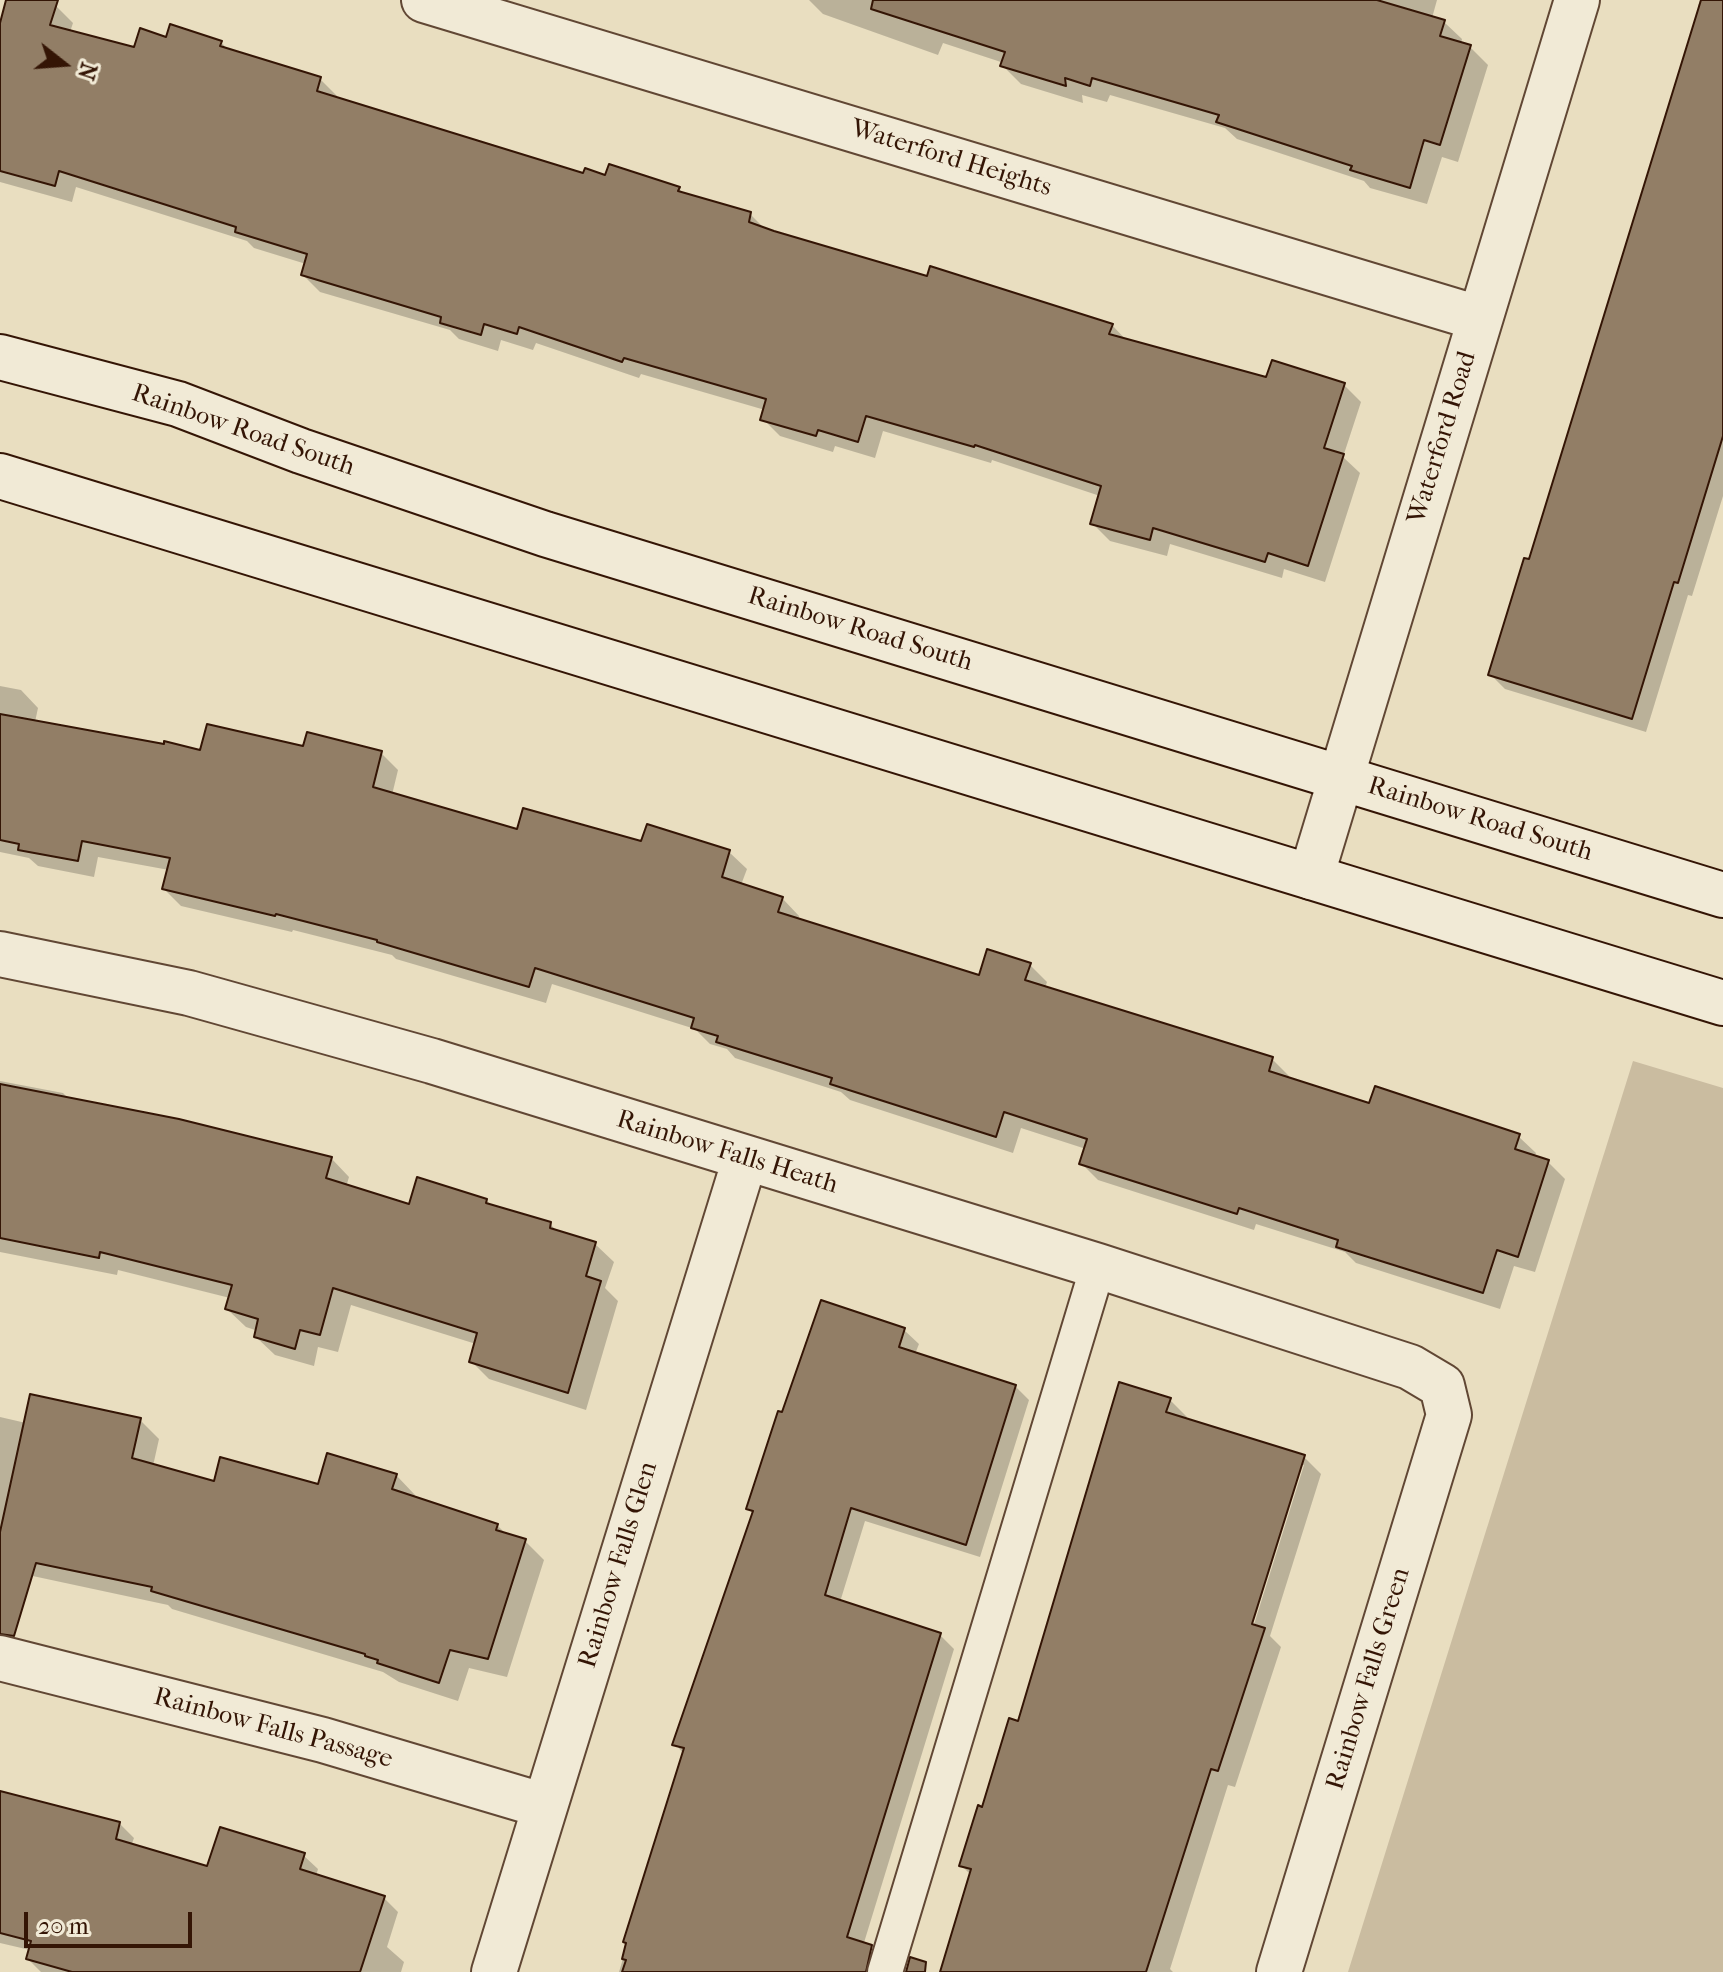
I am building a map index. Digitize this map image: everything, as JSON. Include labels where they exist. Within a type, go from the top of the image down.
[{"type":"street","name":"Waterford Heights","points":[[424,0],[1478,318]]},
{"type":"street","name":"Waterford Road","points":[[1311,877],[1478,318],[1577,0]]},
{"type":"street","name":"Rainbow Road South","points":[[0,357],[178,404],[301,451],[545,534],[1723,895]]},
{"type":"street","points":[[0,476],[1723,1003]]},
{"type":"street","name":"Rainbow Falls Heath","points":[[0,954],[189,993],[432,1061],[1098,1266],[1410,1367],[1442,1386]]},
{"type":"street","name":"Rainbow Falls Glen","points":[[494,1972],[745,1159]]},
{"type":"street","name":"Rainbow Falls Green","points":[[1279,1972],[1449,1415],[1442,1386]]},
{"type":"street","name":"Rainbow Falls Passage","points":[[0,1658],[323,1740],[545,1806]]},
{"type":"lane","points":[[885,1972],[1098,1266]]},
{"type":"shaded area","points":[[1633,1061],[1723,1088],[1723,1972],[1348,1972]]},
{"type":"building","points":[[6,0],[58,0],[50,25],[134,47],[140,28],[166,37],[170,24],[222,41],[220,46],[321,77],[317,91],[583,173],[585,168],[605,175],[609,164],[680,187],[678,191],[751,212],[749,222],[774,231],[927,276],[930,266],[1113,324],[1109,334],[1266,377],[1272,360],[1345,383],[1324,448],[1344,454],[1308,566],[1268,553],[1265,562],[1153,528],[1150,540],[1090,524],[1101,486],[975,445],[866,416],[858,442],[818,430],[816,436],[760,420],[766,399],[624,358],[622,362],[519,327],[517,334],[484,324],[481,335],[440,323],[441,317],[301,275],[307,254],[235,232],[236,227],[59,171],[55,186],[0,171],[0,23]]},
{"type":"building","points":[[873,0],[1377,0],[1445,20],[1440,36],[1471,45],[1440,145],[1424,140],[1410,188],[1216,122],[1219,115],[1092,78],[1090,86],[1065,78],[1066,86],[1000,66],[1005,52],[871,9]]},
{"type":"building","points":[[1701,0],[1723,0],[1723,436],[1632,719],[1488,675],[1524,558],[1529,559]]},
{"type":"building","points":[[0,714],[164,744],[164,741],[200,750],[207,724],[303,746],[307,732],[382,751],[373,787],[517,829],[523,808],[641,841],[647,824],[730,850],[722,877],[783,897],[778,912],[979,975],[987,949],[1031,963],[1025,980],[1273,1057],[1269,1071],[1369,1103],[1375,1086],[1520,1134],[1515,1149],[1549,1160],[1518,1257],[1497,1250],[1483,1293],[1336,1247],[1338,1240],[1239,1208],[1237,1214],[1079,1164],[1087,1139],[1004,1112],[996,1137],[830,1084],[832,1078],[716,1042],[718,1036],[691,1028],[694,1018],[535,968],[529,987],[377,940],[162,889],[170,858],[82,841],[78,861],[18,850],[19,844],[0,840]]},
{"type":"building","points":[[0,1084],[179,1119],[332,1157],[326,1178],[409,1204],[417,1177],[487,1199],[486,1203],[551,1222],[550,1228],[596,1242],[586,1276],[601,1281],[568,1393],[469,1362],[477,1333],[333,1288],[320,1335],[300,1330],[295,1349],[254,1337],[258,1319],[225,1309],[232,1285],[100,1252],[99,1258],[0,1238]]},
{"type":"building","points":[[821,1300],[905,1328],[899,1347],[1016,1385],[966,1545],[851,1508],[825,1595],[941,1633],[847,1937],[872,1945],[866,1972],[622,1972],[626,1960],[622,1959],[626,1943],[623,1942],[684,1748],[672,1745],[753,1511],[746,1509],[778,1411],[782,1412]]},
{"type":"building","points":[[1119,1382],[1171,1398],[1166,1412],[1305,1455],[1252,1624],[1265,1628],[1218,1771],[1211,1769],[1146,1972],[940,1972],[971,1869],[959,1866],[978,1805],[982,1807],[1009,1718],[1018,1721]]},
{"type":"building","points":[[30,1394],[141,1418],[132,1458],[214,1481],[220,1457],[318,1484],[327,1453],[397,1474],[392,1489],[498,1524],[496,1530],[526,1539],[488,1659],[450,1650],[439,1683],[377,1663],[378,1660],[365,1654],[151,1591],[152,1587],[36,1563],[14,1636],[0,1634],[0,1532]]},
{"type":"building","points":[[0,1791],[120,1822],[116,1839],[207,1866],[220,1827],[305,1853],[300,1869],[385,1896],[360,1972],[72,1972],[26,1959],[31,1941],[0,1933]]},
{"type":"building","points":[[910,1957],[926,1962],[925,1972],[906,1972]]}]
